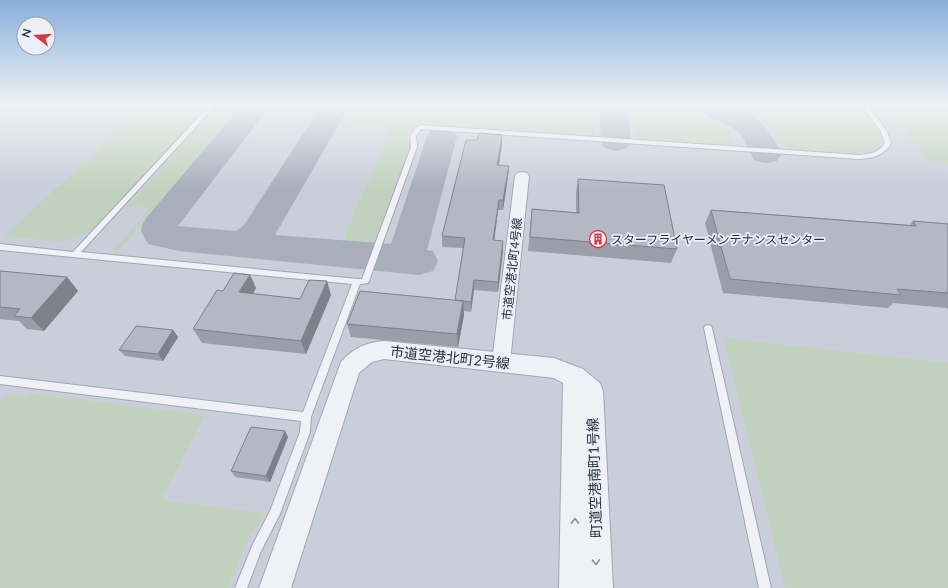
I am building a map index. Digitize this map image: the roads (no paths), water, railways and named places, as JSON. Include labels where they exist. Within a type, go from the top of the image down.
[{"type":"street","name":"市道空港北町4号線","points":[[501,362],[522,176]]},
{"type":"street","name":"市道空港北町2号線","points":[[281,587],[349,369],[362,355],[373,351],[384,350],[554,368],[575,376]]},
{"type":"street","points":[[575,376],[575,588]]},
{"type":"street","name":"町道空港南町1号線","points":[[575,376],[591,391],[597,588]]},
{"type":"lane","points":[[75,254],[188,132]]},
{"type":"lane","points":[[0,247],[357,282],[365,281],[414,147],[412,137],[414,132]]},
{"type":"lane","points":[[500,132],[859,157],[879,153],[886,148],[888,143],[884,132]]},
{"type":"lane","points":[[241,588],[257,548],[274,514],[305,432],[306,417],[357,282]]},
{"type":"lane","points":[[708,328],[765,588]]},
{"type":"lane","points":[[0,380],[306,417]]},
{"type":"place","name":"スターフライヤーメンテナンスセンター","points":[[598,239]]}]
